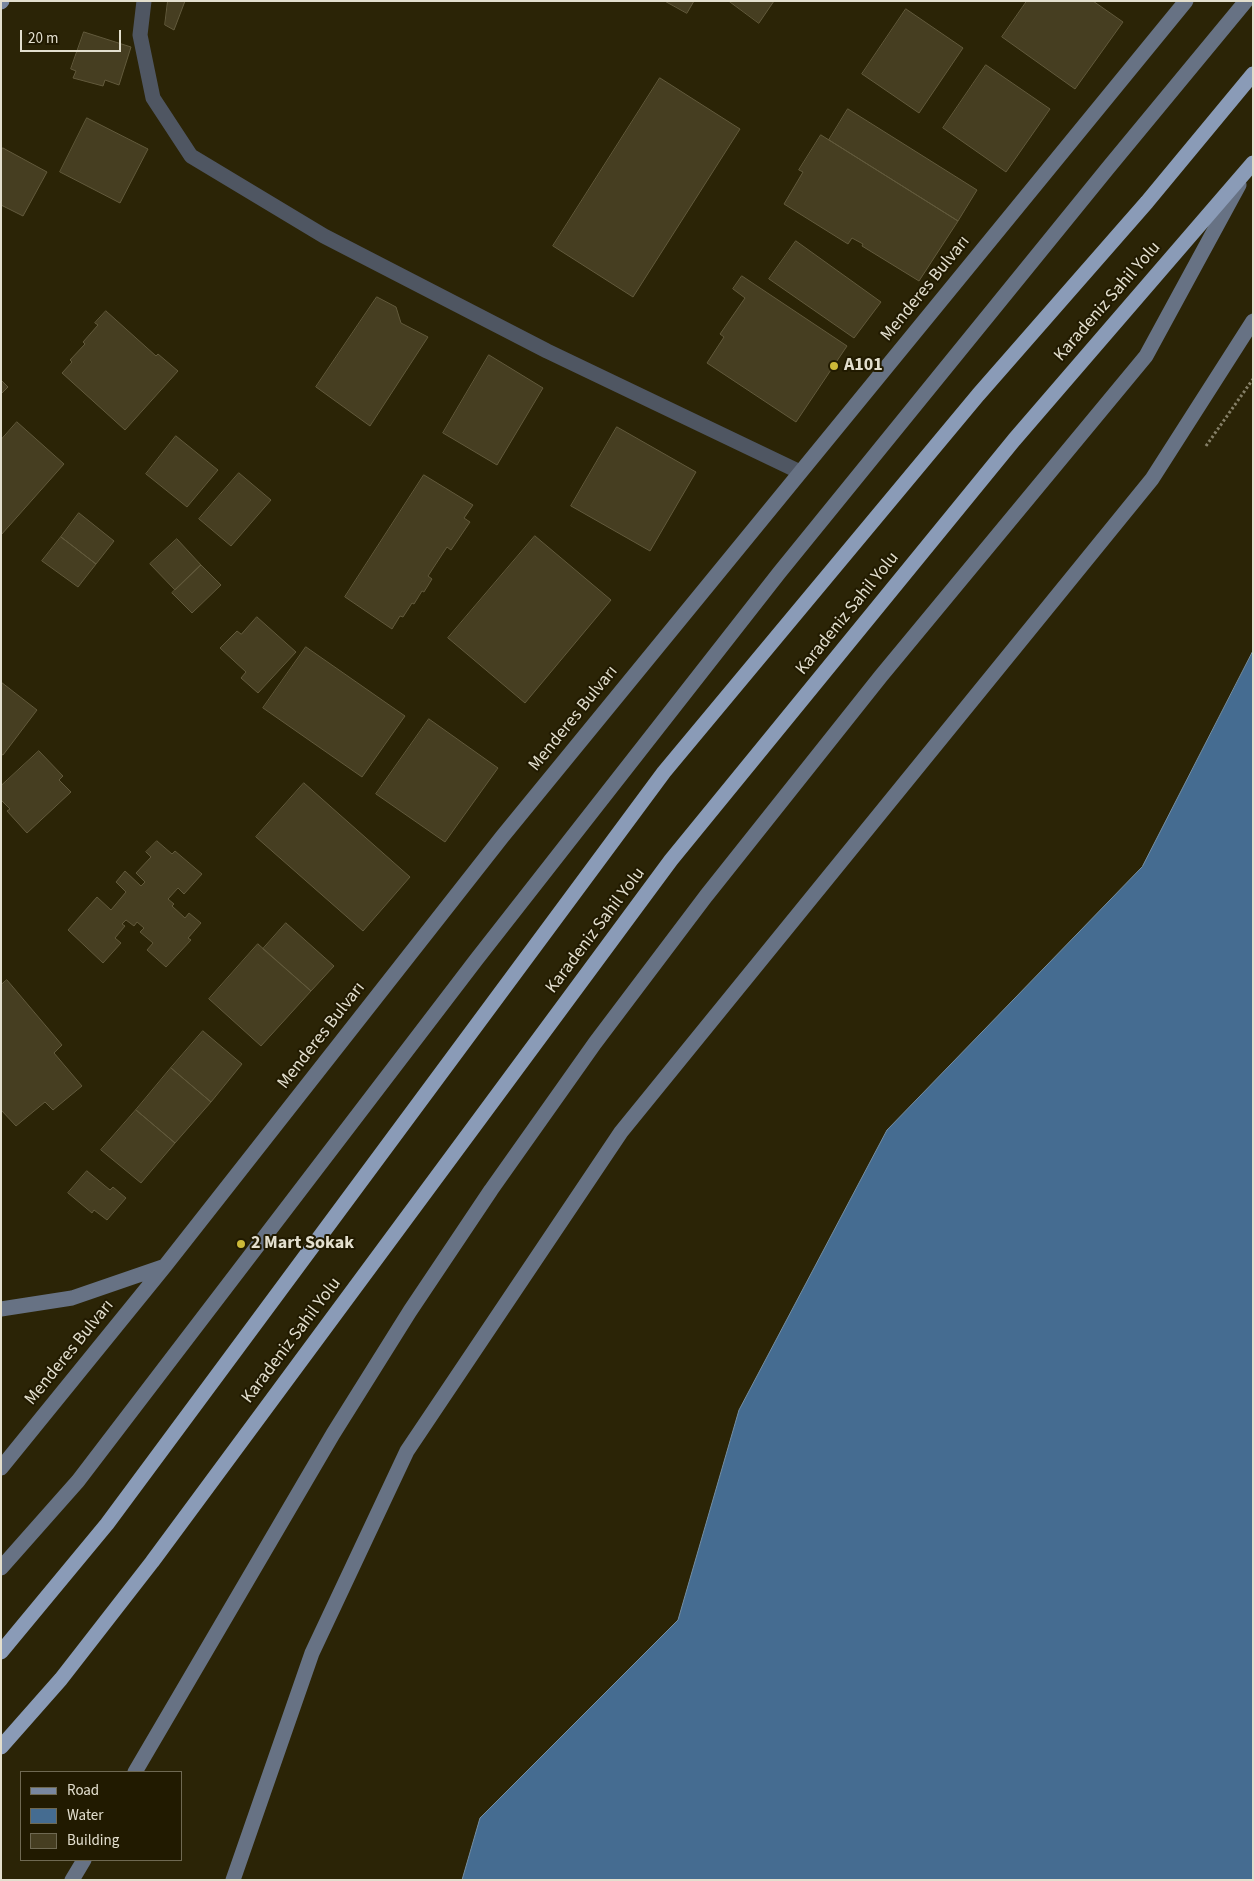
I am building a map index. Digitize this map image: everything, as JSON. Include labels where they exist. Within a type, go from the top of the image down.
[{"type":"highway","name":"Karadeniz Sahil Yolu","points":[[1,1652],[107,1524],[664,772],[978,394],[1147,202],[1253,74]]},
{"type":"highway","name":"Karadeniz Sahil Yolu","points":[[1,1747],[61,1679],[152,1562],[671,860],[1014,440],[1249,167]]},
{"type":"main road","name":"Menderes Bulvarı","points":[[1,1468],[165,1266],[502,837],[1186,1]]},
{"type":"main road","points":[[1,1568],[78,1481],[476,960],[773,581],[1246,1]]},
{"type":"main road","points":[[136,1771],[333,1434],[410,1311],[491,1190],[595,1043],[706,896],[881,676],[1146,356],[1249,167]]},
{"type":"main road","points":[[233,1880],[312,1652],[407,1451],[621,1132],[1152,479],[1253,321]]},
{"type":"main road","points":[[1,1309],[72,1298],[165,1266]]},
{"type":"main road","points":[[72,1880],[83,1861]]},
{"type":"street","points":[[144,1],[140,35],[153,98],[191,156],[324,236],[547,351],[800,472]]},
{"type":"water","points":[[1253,651],[1253,1880],[462,1880],[480,1818],[678,1620],[739,1410],[887,1130],[1142,867]]},
{"type":"building","points":[[168,1],[185,1],[174,30],[165,25]]},
{"type":"building","points":[[665,1],[694,1],[687,13]]},
{"type":"building","points":[[729,1],[774,1],[759,23]]},
{"type":"building","points":[[1027,1],[1093,1],[1123,22],[1075,89],[1002,37]]},
{"type":"building","points":[[906,9],[963,48],[919,113],[862,74]]},
{"type":"building","points":[[84,32],[131,47],[119,85],[105,80],[103,86],[73,78],[76,71],[71,69]]},
{"type":"building","points":[[986,65],[1050,109],[1006,172],[943,128]]},
{"type":"building","points":[[660,78],[740,129],[633,297],[553,246]]},
{"type":"building","points":[[848,109],[977,190],[958,221],[829,140]]},
{"type":"building","points":[[87,118],[148,149],[120,203],[60,172]]},
{"type":"building","points":[[821,135],[958,221],[919,281],[862,246],[863,244],[852,238],[848,244],[784,204],[803,172],[799,170]]},
{"type":"building","points":[[3,148],[47,172],[23,216],[1,205],[1,151]]},
{"type":"building","points":[[796,241],[881,302],[854,338],[769,279]]},
{"type":"building","points":[[742,276],[847,346],[796,422],[707,363],[724,337],[720,334],[745,298],[733,289]]},
{"type":"building","points":[[377,297],[396,307],[401,323],[428,337],[370,426],[316,387]]},
{"type":"building","points":[[106,311],[156,356],[158,354],[178,371],[125,430],[62,373],[72,362],[70,360],[85,344],[83,342],[98,325],[95,323]]},
{"type":"building","points":[[489,355],[543,388],[497,465],[443,433]]},
{"type":"building","points":[[1,380],[8,387],[1,394]]},
{"type":"building","points":[[17,422],[64,464],[1,535],[1,440]]},
{"type":"building","points":[[617,427],[696,472],[650,551],[571,506]]},
{"type":"building","points":[[176,436],[218,470],[187,507],[146,474]]},
{"type":"building","points":[[239,473],[271,500],[231,546],[199,519]]},
{"type":"building","points":[[424,475],[473,505],[464,518],[470,522],[451,550],[447,547],[428,576],[432,579],[424,592],[422,591],[403,617],[400,616],[392,629],[345,597]]},
{"type":"building","points":[[79,513],[114,541],[96,564],[61,537]]},
{"type":"building","points":[[535,536],[611,600],[525,703],[448,638]]},
{"type":"building","points":[[61,537],[96,564],[78,587],[42,561]]},
{"type":"building","points":[[177,539],[201,565],[175,590],[150,564]]},
{"type":"building","points":[[201,565],[221,585],[192,613],[172,593]]},
{"type":"building","points":[[257,617],[296,652],[258,693],[241,678],[246,672],[220,648],[237,631],[241,634]]},
{"type":"building","points":[[306,647],[405,716],[362,777],[263,708]]},
{"type":"building","points":[[1,682],[37,710],[3,755],[1,754]]},
{"type":"building","points":[[429,719],[498,768],[445,842],[376,794]]},
{"type":"building","points":[[39,751],[63,776],[59,780],[71,792],[27,833],[7,811],[10,809],[1,800],[1,786]]},
{"type":"building","points":[[304,783],[410,877],[363,931],[256,837]]},
{"type":"building","points":[[157,841],[172,854],[175,851],[202,874],[184,894],[178,888],[168,899],[174,904],[172,906],[185,918],[189,913],[201,923],[188,938],[191,940],[166,967],[147,950],[153,943],[140,932],[144,928],[137,922],[134,926],[126,920],[122,924],[125,926],[115,938],[121,943],[103,963],[68,930],[97,897],[111,910],[126,892],[116,882],[125,871],[141,886],[145,882],[136,873],[151,857],[146,852]]},
{"type":"building","points":[[286,923],[334,966],[311,991],[263,949]]},
{"type":"building","points":[[258,944],[311,991],[261,1046],[209,999]]},
{"type":"building","points":[[7,980],[62,1045],[54,1053],[82,1086],[53,1110],[45,1102],[16,1126],[1,1110],[1,985]]},
{"type":"building","points":[[203,1031],[242,1064],[211,1102],[171,1068]]},
{"type":"building","points":[[171,1068],[211,1102],[175,1143],[136,1110]]},
{"type":"building","points":[[136,1110],[175,1143],[141,1183],[101,1150]]},
{"type":"building","points":[[87,1171],[110,1190],[113,1187],[126,1198],[107,1220],[94,1210],[92,1213],[68,1193]]},
{"type":"place","name":"A101","points":[[834,366]]},
{"type":"place","name":"2 Mart Sokak","points":[[241,1244]]}]
